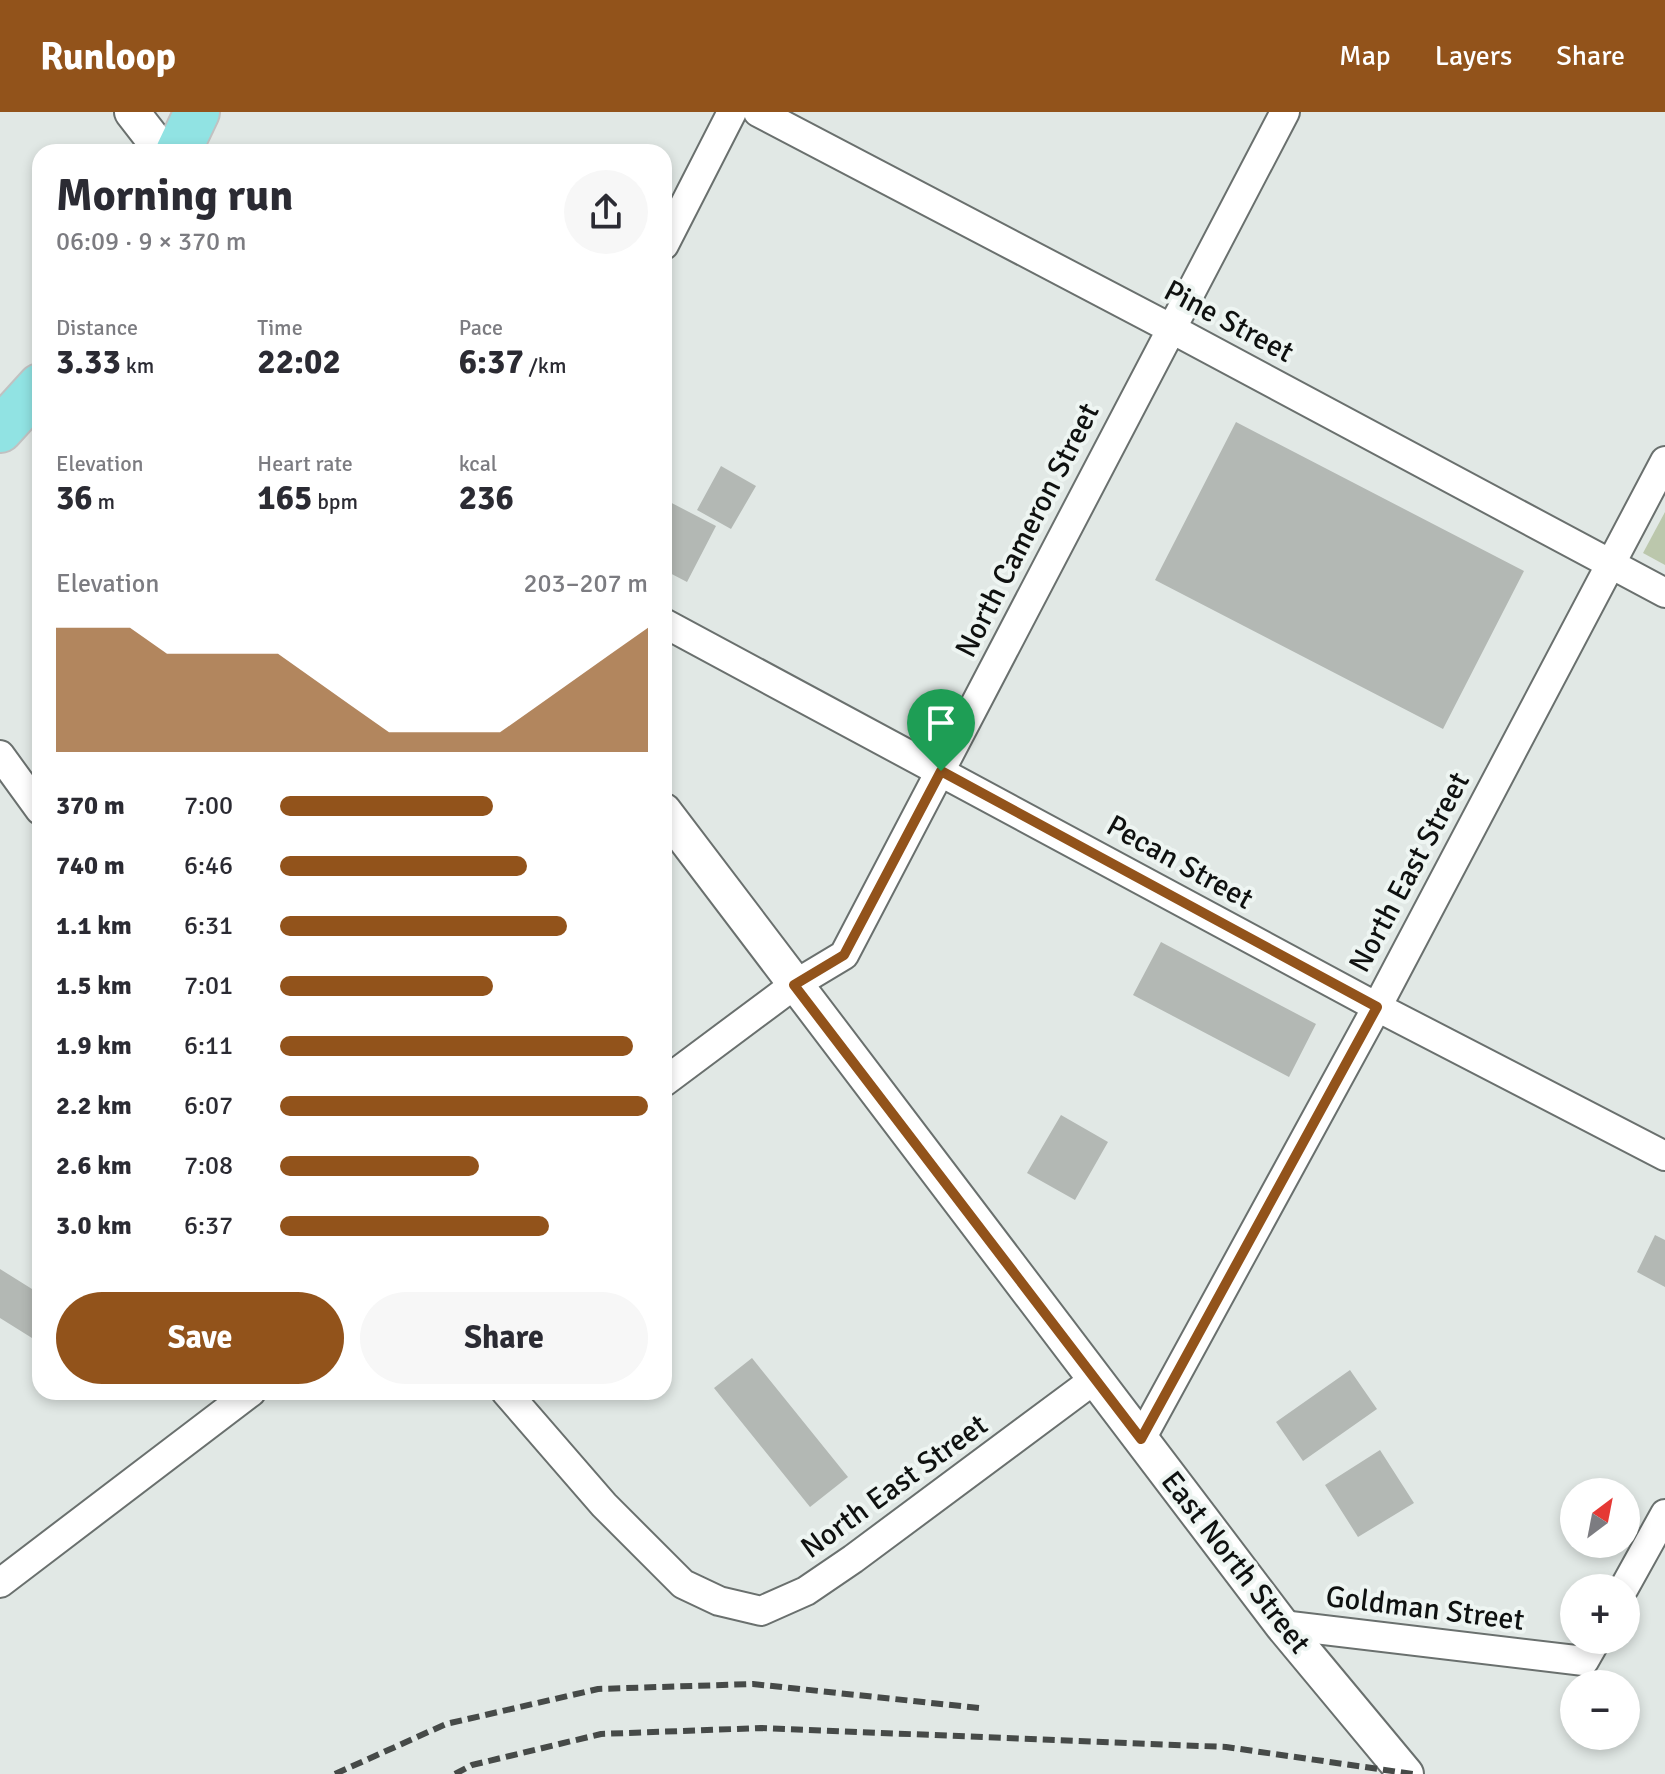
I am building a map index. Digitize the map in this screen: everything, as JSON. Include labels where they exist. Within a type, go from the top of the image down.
[{"type":"main road","points":[[182,144],[197,112]]},
{"type":"main road","points":[[0,430],[32,395]]},
{"type":"street","points":[[132,112],[157,144]]},
{"type":"street","points":[[672,229],[732,112]]},
{"type":"street","name":"Pine Street","points":[[758,112],[1665,593]]},
{"type":"street","name":"North Cameron Street","points":[[672,1076],[794,985],[844,955],[1285,112]]},
{"type":"street","name":"North East Street","points":[[1141,1439],[1377,1007],[1665,461]]},
{"type":"street","name":"Pecan Street","points":[[672,627],[1377,1007],[1665,1156]]},
{"type":"street","points":[[0,755],[32,799]]},
{"type":"street","name":"East North Street","points":[[672,822],[1282,1625],[1406,1774]]},
{"type":"street","name":"North East Street","points":[[513,1400],[639,1542],[683,1584],[719,1601],[761,1611],[806,1591],[911,1518],[1095,1379]]},
{"type":"street","points":[[0,1583],[240,1400]]},
{"type":"street","points":[[1632,1574],[1665,1514]]},
{"type":"street","name":"Goldman Street","points":[[1282,1625],[1584,1661],[1588,1654]]},
{"type":"green space","points":[[1665,512],[1665,565],[1643,553]]},
{"type":"building","points":[[1236,422],[1524,571],[1443,729],[1155,580]]},
{"type":"building","points":[[721,466],[756,486],[731,529],[697,510]]},
{"type":"building","points":[[672,503],[716,526],[687,582],[672,574]]},
{"type":"building","points":[[1161,942],[1316,1024],[1289,1077],[1133,995]]},
{"type":"building","points":[[1061,1115],[1108,1142],[1075,1200],[1027,1173]]},
{"type":"building","points":[[1655,1235],[1665,1240],[1665,1287],[1637,1272]]},
{"type":"building","points":[[0,1269],[32,1289],[32,1338],[0,1318]]},
{"type":"building","points":[[752,1358],[848,1477],[810,1507],[714,1388]]},
{"type":"building","points":[[1350,1370],[1377,1409],[1303,1461],[1276,1422]]},
{"type":"building","points":[[1380,1450],[1414,1503],[1358,1537],[1325,1485]]},
{"type":"railway","points":[[335,1774],[446,1724],[598,1689],[753,1684],[979,1708]]},
{"type":"railway","points":[[455,1774],[472,1765],[601,1734],[761,1728],[1226,1747],[1413,1774]]},
{"type":"route","points":[[941,771],[1377,1007],[1141,1439],[794,985],[844,955],[941,771]]}]
